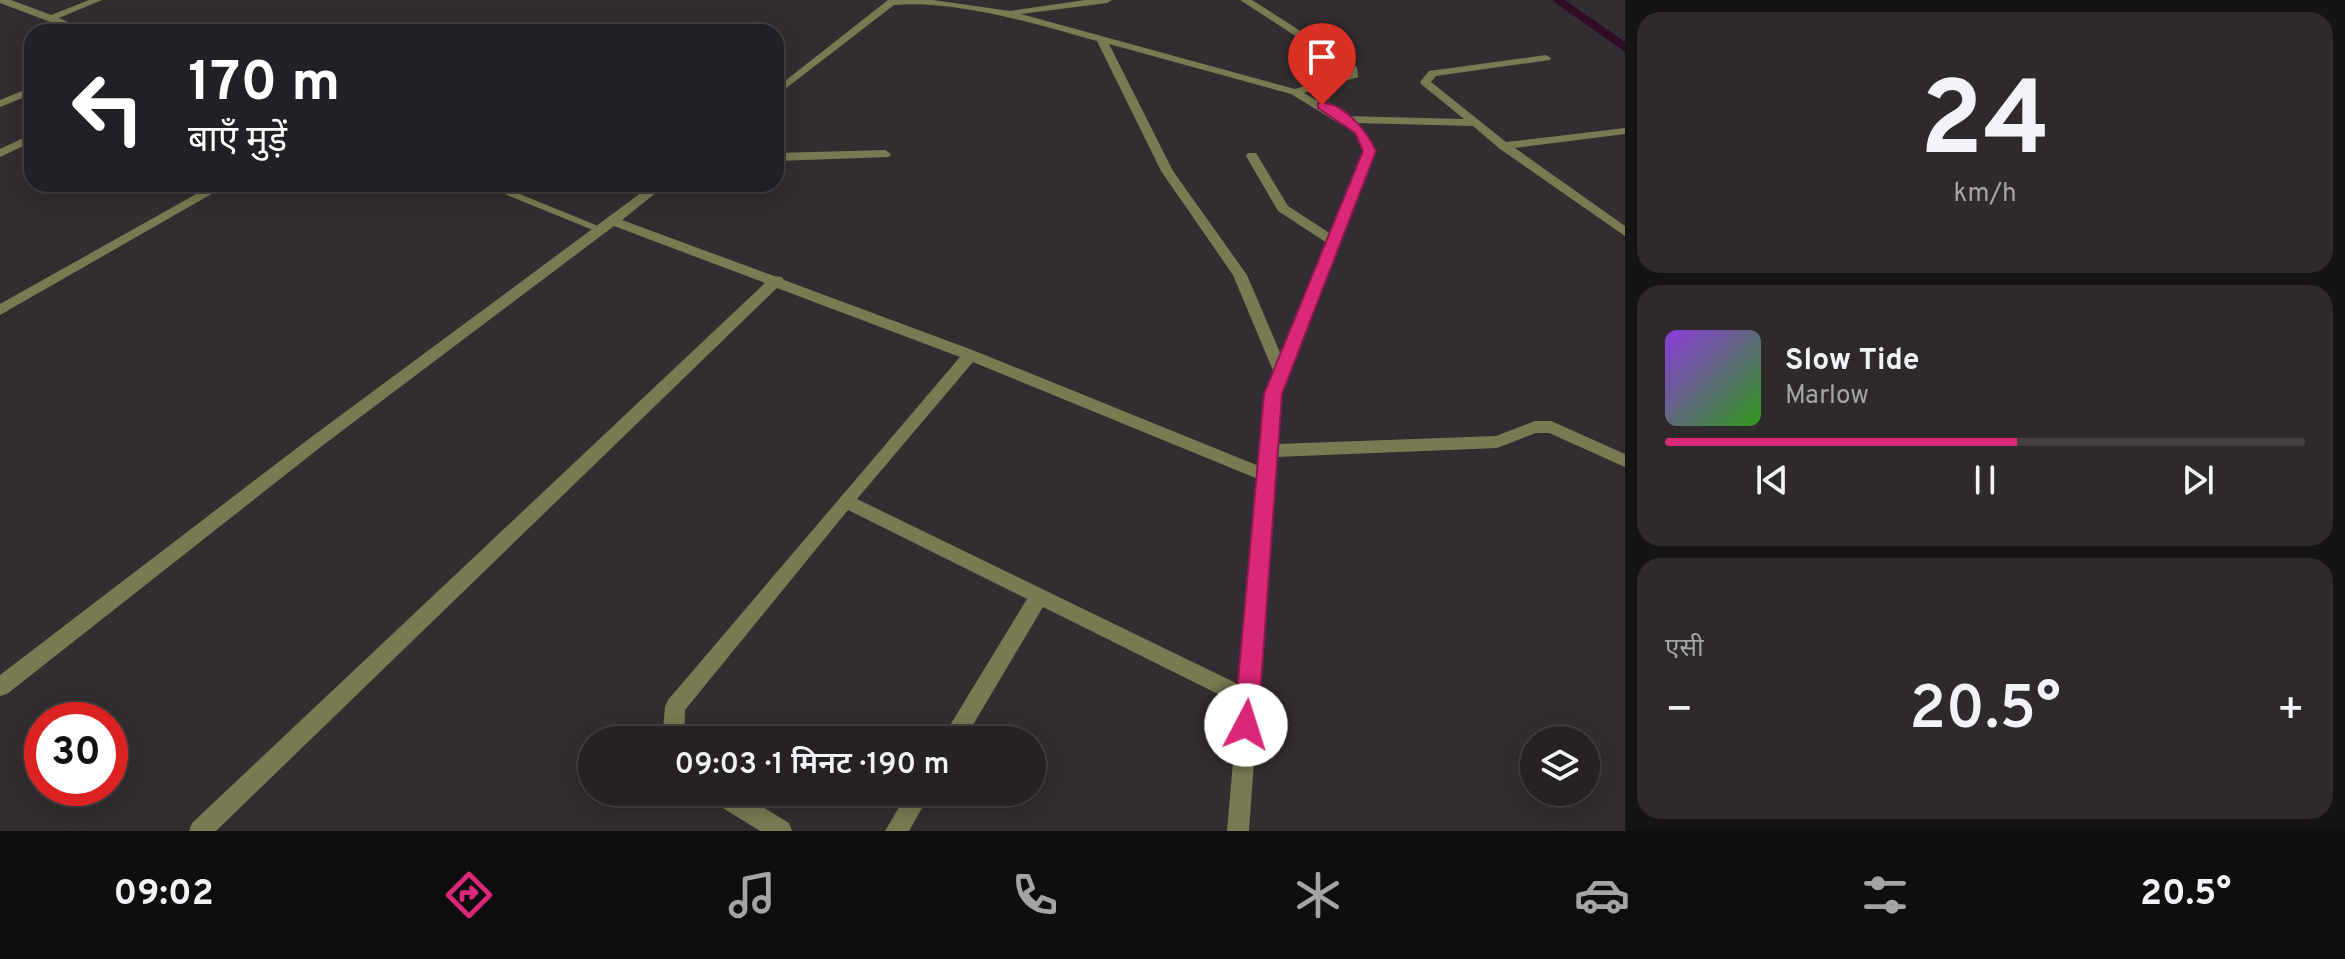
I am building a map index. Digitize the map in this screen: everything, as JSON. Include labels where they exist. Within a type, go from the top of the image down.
[{"type":"street","points":[[2,0],[67,24]]},
{"type":"street","points":[[52,18],[97,0]]},
{"type":"street","points":[[784,87],[891,2],[912,0],[1006,13],[1295,92],[1347,119],[1360,131],[1369,151],[1273,394],[1238,831]]},
{"type":"street","points":[[1006,13],[1107,0]]},
{"type":"street","points":[[1245,0],[1353,69],[1354,75],[1345,79],[1295,92]]},
{"type":"street","points":[[1100,37],[1167,171],[1240,275],[1281,373]]},
{"type":"street","points":[[1546,58],[1433,73],[1427,77],[1428,87],[1504,146],[1625,232]]},
{"type":"street","points":[[0,104],[24,94]]},
{"type":"street","points":[[1347,119],[1473,123]]},
{"type":"street","points":[[1504,146],[1625,131]]},
{"type":"street","points":[[0,141],[13,147]]},
{"type":"street","points":[[0,153],[24,142]]},
{"type":"street","points":[[784,157],[885,154]]},
{"type":"street","points":[[1252,156],[1283,208],[1334,242]]},
{"type":"street","points":[[0,310],[209,192]]},
{"type":"street","points":[[0,687],[316,442],[651,192]]},
{"type":"street","points":[[607,226],[777,280],[1267,476]]},
{"type":"street","points":[[200,831],[777,280]]},
{"type":"street","points":[[674,726],[675,707],[970,355]]},
{"type":"street","points":[[1268,451],[1497,442],[1535,427],[1551,427],[1625,461]]},
{"type":"street","points":[[845,501],[1248,699]]},
{"type":"street","points":[[960,726],[1038,598]]},
{"type":"street","points":[[741,806],[781,831]]},
{"type":"street","points":[[896,831],[911,806]]},
{"type":"lane","points":[[508,192],[607,226]]},
{"type":"waterway","points":[[1558,0],[1625,47]]},
{"type":"route","points":[[1246,725],[1273,394],[1369,151],[1360,131],[1347,119],[1322,105]]}]
